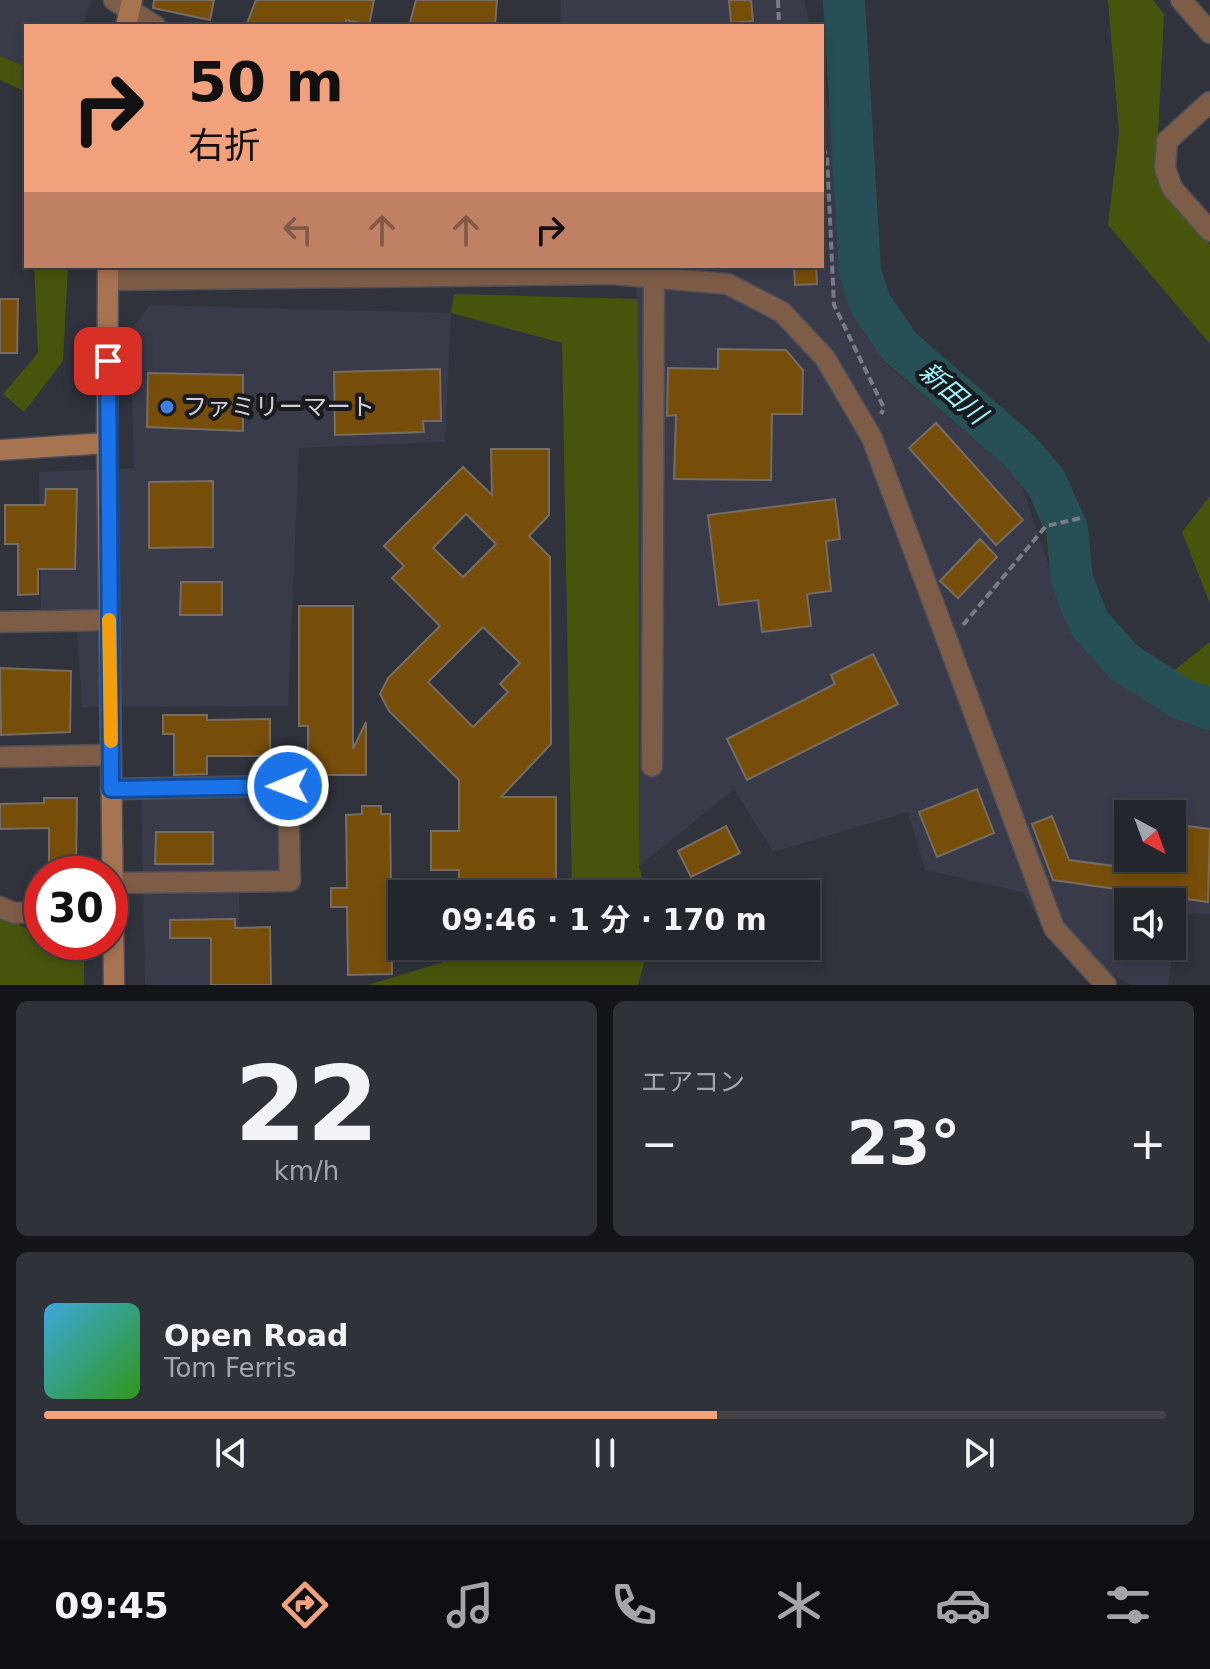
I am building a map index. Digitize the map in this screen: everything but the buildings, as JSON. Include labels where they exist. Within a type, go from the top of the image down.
[{"type":"street","points":[[1186,2],[1210,33]]},
{"type":"street","points":[[125,9],[151,24]]},
{"type":"street","points":[[1210,102],[1167,141],[1165,168],[1172,188],[1210,231]]},
{"type":"street","points":[[112,856],[108,273],[613,274],[728,284],[782,312],[825,358],[872,438],[1054,928],[1106,985]]},
{"type":"street","points":[[652,766],[654,277]]},
{"type":"street","points":[[0,450],[107,443]]},
{"type":"street","points":[[0,622],[109,620]]},
{"type":"street","points":[[0,757],[111,755]]},
{"type":"street","points":[[111,789],[288,786],[290,881],[128,883]]},
{"type":"street","points":[[0,907],[14,913],[24,913]]},
{"type":"street","points":[[113,960],[114,985]]},
{"type":"path","points":[[778,0],[779,24]]},
{"type":"path","points":[[824,151],[827,156],[834,305],[884,408],[872,438]]},
{"type":"path","points":[[948,644],[1046,526],[1081,518]]},
{"type":"shaded area","points":[[0,0],[91,0],[83,24],[24,24],[24,66],[0,56]]},
{"type":"shaded area","points":[[561,0],[804,0],[810,24],[560,24]]},
{"type":"shaded area","points":[[824,87],[837,143],[853,307],[885,363],[1019,477],[1073,637],[1139,697],[1210,726],[1210,914],[1186,913],[1186,888],[1114,888],[1114,960],[1171,960],[1168,985],[1131,985],[1050,939],[1023,892],[925,870],[908,812],[773,852],[734,789],[639,866],[636,268],[824,268]]},
{"type":"shaded area","points":[[150,305],[451,313],[445,442],[299,448],[288,706],[82,707],[76,613],[41,613],[39,472],[134,468],[130,331]]},
{"type":"shaded area","points":[[291,779],[295,887],[239,891],[240,985],[145,985],[141,786]]},
{"type":"green space","points":[[1108,0],[1153,0],[1164,14],[1158,137],[1160,189],[1210,245],[1210,344],[1108,225],[1119,132]]},
{"type":"green space","points":[[0,56],[24,66],[24,91],[0,80]]},
{"type":"green space","points":[[34,268],[68,268],[63,361],[24,412],[3,394],[38,353]]},
{"type":"green space","points":[[454,294],[638,299],[639,866],[642,880],[572,880],[562,343],[451,313]]},
{"type":"green space","points":[[1210,496],[1210,604],[1182,532]]},
{"type":"green space","points":[[1210,642],[1210,688],[1172,672]]},
{"type":"green space","points":[[0,917],[24,927],[24,960],[84,960],[84,985],[0,985]]},
{"type":"green space","points":[[450,960],[645,960],[638,985],[368,985]]},
{"type":"waterway","name":"新田川","points":[[844,0],[860,272],[870,303],[900,347],[1020,451],[1046,482],[1067,529],[1072,580],[1089,623],[1124,662],[1180,698],[1210,709]]},
{"type":"slow traffic","points":[[109,620],[111,741]]},
{"type":"place","name":"ファミリーマート","points":[[167,407]]},
{"type":"route","points":[[108,361],[111,789],[288,786]]}]
